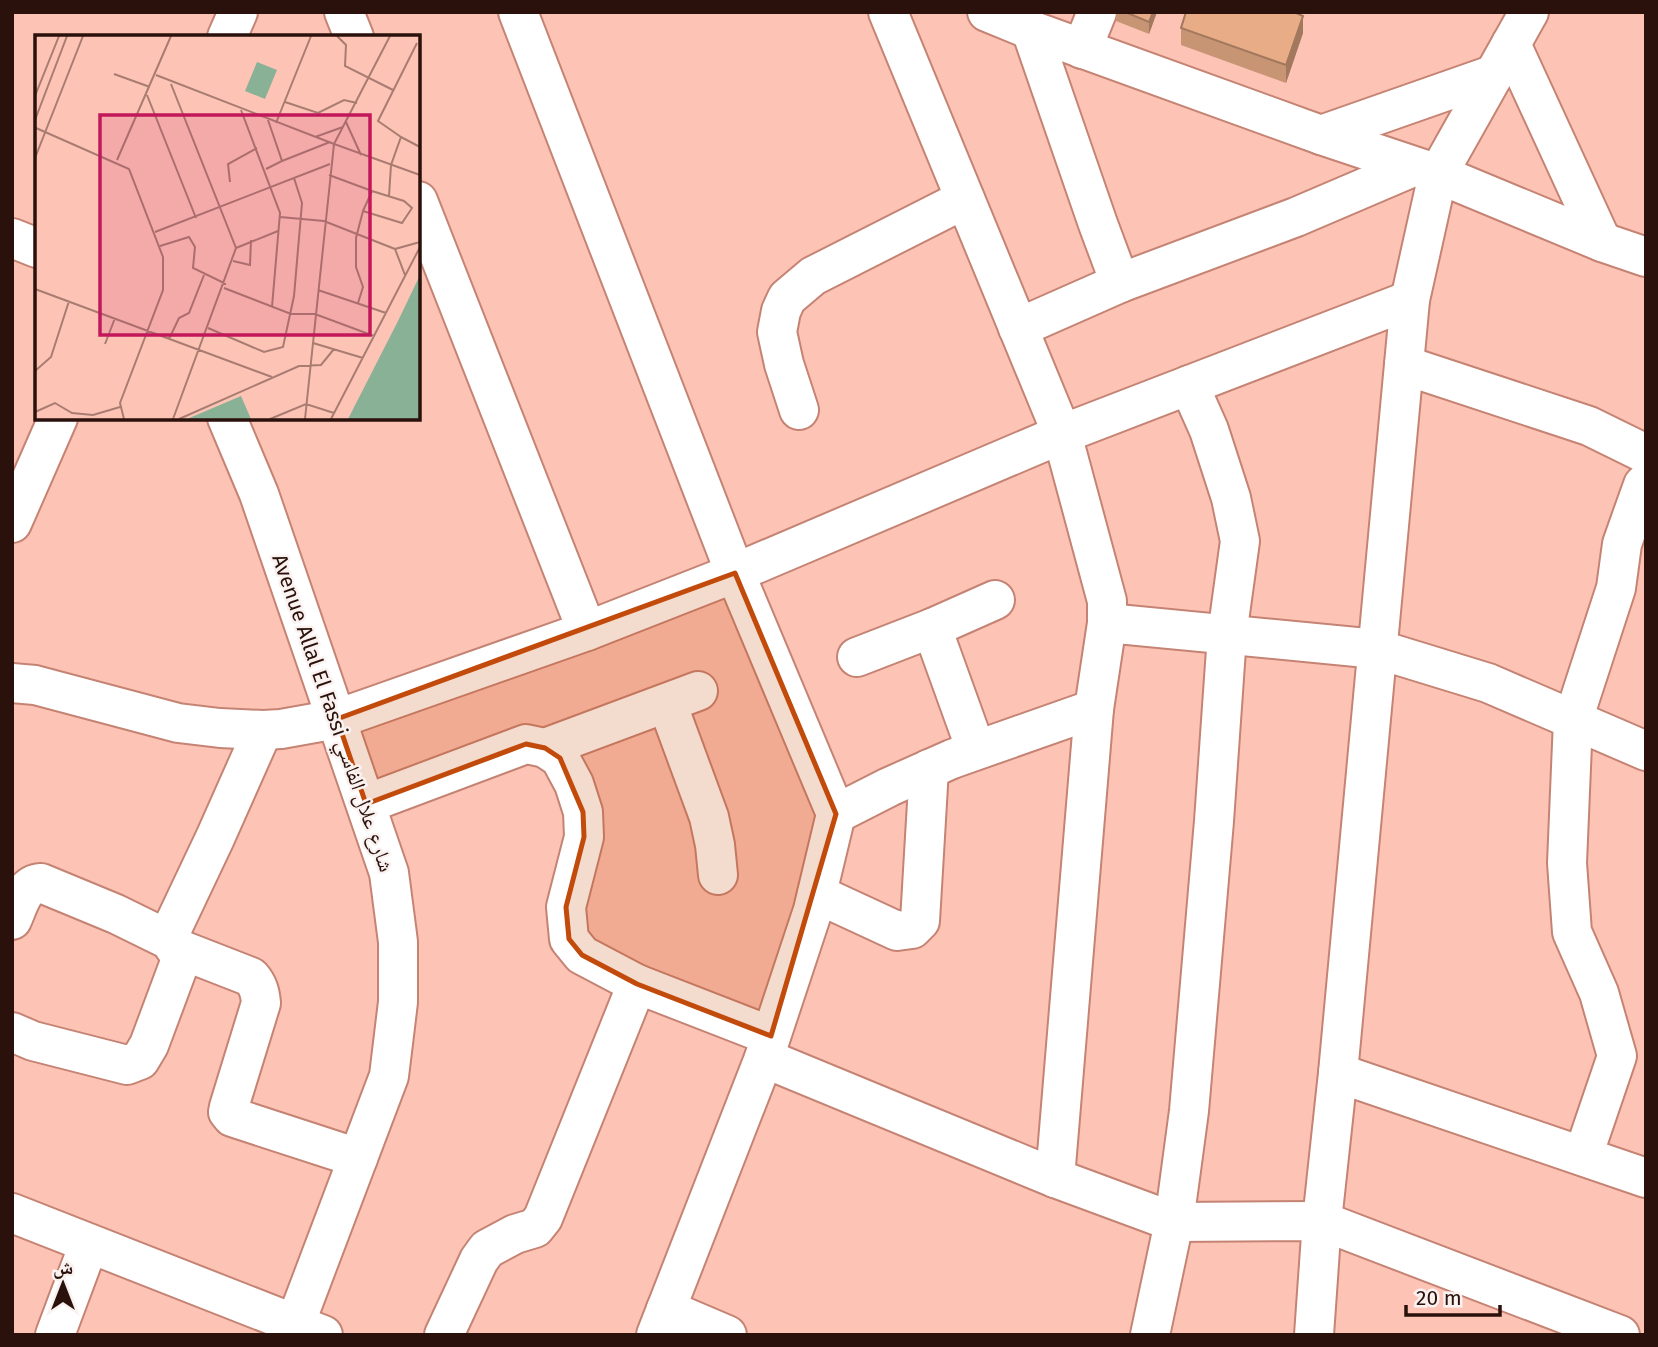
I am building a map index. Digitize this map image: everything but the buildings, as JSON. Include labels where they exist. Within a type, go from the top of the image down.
[{"type":"street","points":[[228,35],[238,12]]},
{"type":"street","points":[[344,12],[353,35]]},
{"type":"street","points":[[518,12],[735,573],[836,814],[813,910],[768,1047],[661,1322],[727,1335]]},
{"type":"street","points":[[888,12],[1062,434],[1107,601],[1107,623],[1094,709],[1055,1178]]},
{"type":"street","points":[[987,12],[1425,171],[1646,257]]},
{"type":"street","points":[[1082,48],[1097,12]]},
{"type":"street","points":[[1031,30],[1120,284]]},
{"type":"street","points":[[1321,135],[1512,43]]},
{"type":"street","points":[[1314,1335],[1322,1221],[1410,300],[1425,171],[1512,43]]},
{"type":"street","points":[[1512,43],[1602,242]]},
{"type":"street","points":[[1018,328],[1120,284],[1425,171]]},
{"type":"street","points":[[799,410],[777,332],[781,311],[788,298],[813,276],[965,199]]},
{"type":"street","points":[[420,206],[587,631]]},
{"type":"street","points":[[12,238],[35,247]]},
{"type":"street","points":[[12,682],[35,685],[178,723],[219,728],[281,729],[337,719],[587,631],[735,573],[1062,434],[1410,300]]},
{"type":"street","points":[[1404,365],[1589,426],[1646,454]]},
{"type":"street","points":[[1150,1335],[1174,1222],[1189,1111],[1227,635],[1240,541],[1231,498],[1209,430],[1189,385]]},
{"type":"street","points":[[12,523],[57,420]]},
{"type":"street","name":"Avenue Allal El Fassi شارع علال الفاسي","points":[[228,420],[259,494],[389,873],[398,942],[398,1002],[389,1076],[358,1158],[303,1331]]},
{"type":"street","points":[[1583,1156],[1616,1056],[1600,993],[1572,932],[1567,863],[1573,720],[1631,592],[1622,544],[1646,482]]},
{"type":"street","points":[[857,657],[995,600]]},
{"type":"street","points":[[1107,623],[1377,649],[1488,683],[1646,751]]},
{"type":"street","points":[[932,628],[976,750]]},
{"type":"street","points":[[545,748],[683,697],[709,817],[718,875]]},
{"type":"street","points":[[836,814],[889,786],[929,769],[1094,709]]},
{"type":"street","points":[[12,1032],[33,1041],[127,1065],[140,1060],[149,1045],[178,946],[170,933],[263,730]]},
{"type":"street","points":[[366,804],[526,744],[545,748],[560,758],[575,784],[583,812],[584,837],[566,907],[569,939],[582,956],[768,1047],[1055,1178],[1174,1222],[1322,1221],[1620,1335]]},
{"type":"street","points":[[817,894],[897,931],[912,929],[920,921],[929,769]]},
{"type":"street","points":[[12,920],[26,889],[33,883],[41,883],[116,914],[178,946],[251,977],[257,983],[261,1003],[229,1112],[232,1117],[358,1158]]},
{"type":"street","points":[[444,1335],[479,1260],[487,1249],[515,1234],[535,1228],[544,1218],[637,984]]},
{"type":"street","points":[[1338,1073],[1646,1178]]},
{"type":"street","points":[[12,1213],[303,1331]]},
{"type":"street","points":[[55,1335],[89,1244]]},
{"type":"highlighted area","points":[[735,573],[836,814],[771,1036],[637,984],[582,955],[569,939],[566,907],[584,837],[583,812],[560,758],[545,748],[526,744],[366,804],[337,719]]}]
